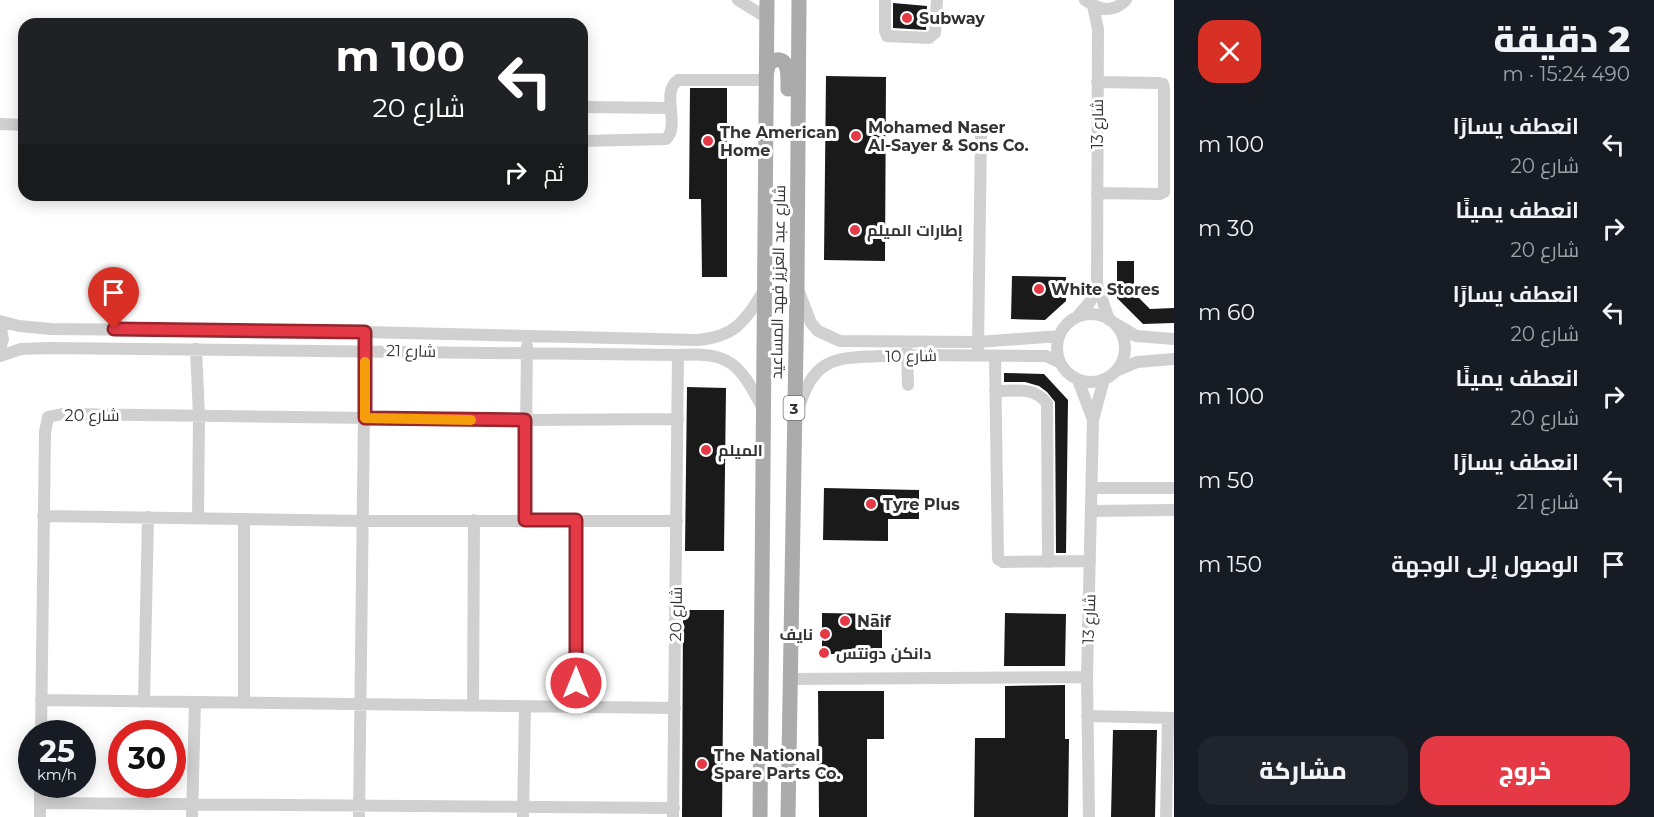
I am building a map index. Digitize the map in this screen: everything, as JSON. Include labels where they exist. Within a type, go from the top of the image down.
[{"type":"main road","name":"شارع عبد العزيز فهد المساعيد","points":[[760,817],[767,0]]},
{"type":"main road","name":"شارع عبد العزيز فهد المساعيد","points":[[788,817],[801,2]]},
{"type":"main road","points":[[767,76],[769,63],[775,60],[786,63],[788,71],[787,181],[796,207]]},
{"type":"street","points":[[738,0],[767,18]]},
{"type":"street","points":[[885,0],[887,36],[929,38],[935,33],[937,0]]},
{"type":"street","points":[[1088,2],[1106,10],[1124,1]]},
{"type":"street","points":[[1098,38],[1107,20],[1124,1]]},
{"type":"street","name":"شارع 13","points":[[1077,317],[1090,302],[1097,284],[1098,38],[1097,21],[1088,2]]},
{"type":"street","points":[[588,141],[666,139],[670,132],[672,86],[682,79],[767,76]]},
{"type":"street","points":[[1097,82],[1163,84],[1164,192],[1160,194],[1097,193]]},
{"type":"street","points":[[588,107],[671,108]]},
{"type":"street","points":[[0,124],[18,124]]},
{"type":"street","points":[[977,355],[981,134]]},
{"type":"street","name":"شارع 13","points":[[1097,284],[1112,322]]},
{"type":"street","name":"شارع 10","points":[[797,287],[811,323],[824,335],[907,349],[995,356],[1046,356],[1059,362]]},
{"type":"street","name":"شارع 21","points":[[0,323],[51,329],[365,332],[698,339],[717,338],[728,333],[746,319],[763,292]]},
{"type":"street","points":[[1174,339],[1136,336],[1112,322],[1090,314],[1077,317],[1066,325],[1059,336],[1057,349],[1059,362],[1067,372],[1078,380],[1091,382],[1104,379],[1137,362],[1174,359]]},
{"type":"street","points":[[1112,322],[1122,334],[1125,348],[1122,361],[1115,372]]},
{"type":"street","points":[[0,323],[3,339],[0,350]]},
{"type":"street","points":[[359,812],[365,332]]},
{"type":"street","points":[[525,520],[528,336]]},
{"type":"street","name":"شارع 10","points":[[794,418],[808,384],[818,371],[826,365],[845,358],[907,349],[1059,336]]},
{"type":"street","name":"شارع 21","points":[[0,356],[21,349],[39,348],[703,354],[723,358],[745,376],[762,407]]},
{"type":"street","points":[[196,349],[199,416],[198,518]]},
{"type":"street","points":[[907,349],[908,385]]},
{"type":"street","name":"شارع 20","points":[[40,803],[193,811],[674,813],[678,355]]},
{"type":"street","points":[[995,356],[996,552],[998,559],[1003,562],[1090,561]]},
{"type":"street","name":"شارع 13","points":[[1089,817],[1087,677],[1094,420],[1104,379]]},
{"type":"street","name":"شارع 13","points":[[1078,380],[1094,420]]},
{"type":"street","points":[[995,391],[1032,392],[1040,394],[1047,403],[1048,562]]},
{"type":"street","name":"شارع 20","points":[[41,720],[45,432],[48,417],[62,414],[525,420],[678,419]]},
{"type":"street","points":[[1092,488],[1174,488]]},
{"type":"street","points":[[1091,511],[1174,510]]},
{"type":"street","points":[[44,516],[363,521],[677,521]]},
{"type":"street","points":[[144,702],[148,517]]},
{"type":"street","points":[[244,519],[244,703]]},
{"type":"street","points":[[473,705],[474,520]]},
{"type":"street","points":[[576,520],[576,706]]},
{"type":"street","points":[[790,679],[1087,677]]},
{"type":"street","points":[[41,700],[675,708]]},
{"type":"street","points":[[193,811],[195,702]]},
{"type":"street","points":[[523,812],[525,706]]},
{"type":"street","points":[[1088,716],[1171,718],[1166,817]]},
{"type":"street","points":[[40,798],[40,817]]},
{"type":"building","name":"Subway","points":[[893,3],[927,6],[926,30],[893,28]]},
{"type":"building","name":"Mohamed Naser Al-Sayer & Sons Co.","points":[[826,76],[886,77],[885,261],[824,260]]},
{"type":"building","name":"The American Home","points":[[690,88],[727,88],[727,277],[702,277],[701,199],[689,199]]},
{"type":"building","points":[[1117,261],[1134,261],[1134,293],[1150,309],[1174,308],[1174,323],[1143,324],[1117,298]]},
{"type":"building","name":"White Stores","points":[[1012,276],[1066,277],[1066,301],[1045,320],[1011,319]]},
{"type":"building","points":[[1004,373],[1044,374],[1068,400],[1066,553],[1056,553],[1055,402],[1039,386],[1025,382],[1004,382]]},
{"type":"building","name":"الميلم","points":[[687,387],[726,388],[724,551],[685,551]]},
{"type":"building","name":"Tyre Plus","points":[[824,488],[919,490],[919,519],[888,519],[888,541],[823,540]]},
{"type":"building","points":[[683,610],[724,610],[722,817],[682,817]]},
{"type":"building","points":[[822,613],[882,614],[882,654],[822,654]]},
{"type":"building","points":[[1005,613],[1066,614],[1065,666],[1004,666]]},
{"type":"building","points":[[1065,685],[1065,739],[1069,739],[1068,817],[974,817],[975,738],[1005,738],[1005,686]]},
{"type":"building","points":[[818,691],[884,691],[884,739],[867,739],[867,817],[819,817]]},
{"type":"building","points":[[1113,730],[1157,730],[1155,817],[1111,817]]},
{"type":"slow traffic","points":[[365,362],[365,418],[471,420]]},
{"type":"place","name":"Subway","points":[[907,18]]},
{"type":"place","name":"Mohamed Naser Al-Sayer & Sons Co.","points":[[856,136]]},
{"type":"place","name":"The American Home","points":[[708,141]]},
{"type":"place","name":"إطارات الميلم","points":[[855,230]]},
{"type":"place","name":"White Stores","points":[[1039,289]]},
{"type":"place","name":"الميلم","points":[[706,450]]},
{"type":"place","name":"Tyre Plus","points":[[871,504]]},
{"type":"place","name":"Naif","points":[[845,621]]},
{"type":"place","name":"نايف","points":[[825,634]]},
{"type":"place","name":"دانكن دونتس","points":[[824,653]]},
{"type":"place","name":"The National Spare Parts Co.","points":[[702,764]]},
{"type":"route","points":[[114,329],[365,332],[365,418],[525,420],[525,520],[576,520],[576,683]]}]
